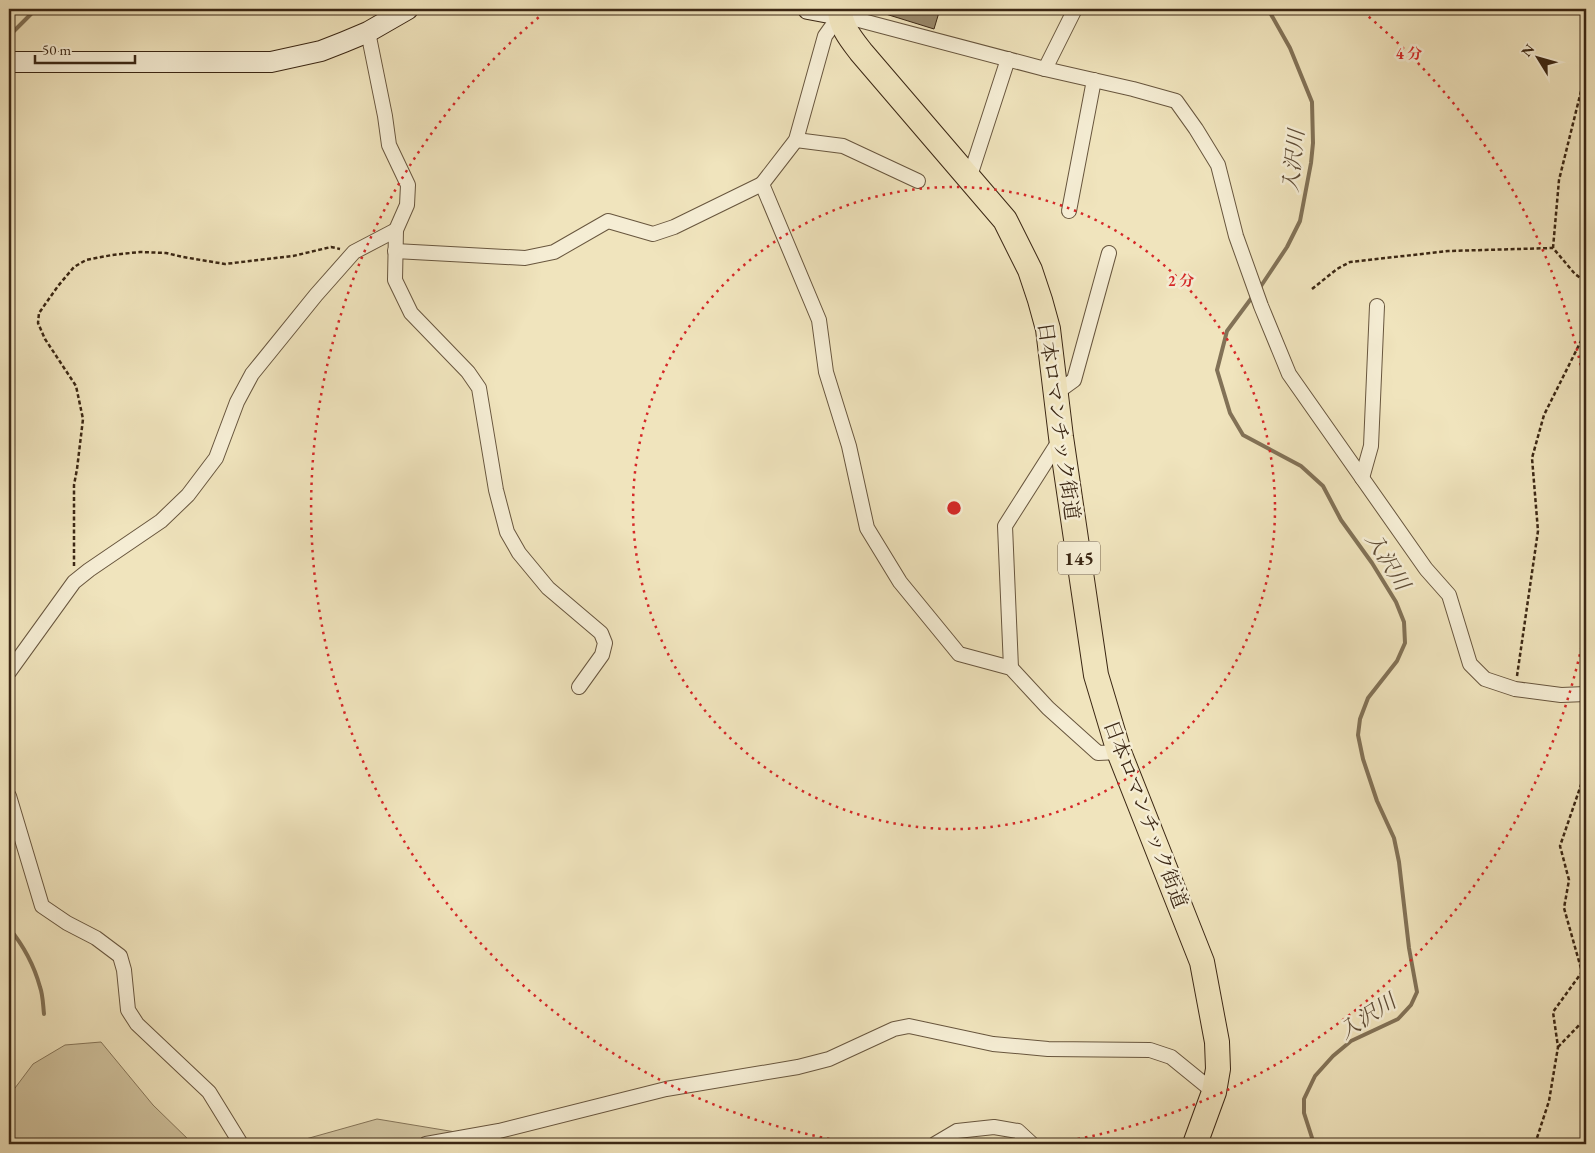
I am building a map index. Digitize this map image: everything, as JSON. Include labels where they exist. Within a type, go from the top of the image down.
[{"type":"highway","name":"日本ロマンチック街道","points":[[840,12],[849,37],[860,52],[1005,220],[1030,270],[1048,329],[1061,437],[1096,676],[1119,752],[1202,962],[1217,1042],[1218,1069],[1214,1092],[1195,1144]]},
{"type":"main road","points":[[9,62],[271,62],[322,51],[368,32],[408,9]]},
{"type":"main road","points":[[808,9],[840,12]]},
{"type":"street","points":[[1046,69],[1075,9]]},
{"type":"street","points":[[395,251],[525,258],[554,252],[608,221],[653,234],[674,227],[762,184],[796,140],[825,36],[840,12],[1008,59],[1176,101],[1218,165],[1236,236],[1289,374],[1426,569],[1449,595],[1470,664],[1485,679],[1515,688],[1561,695],[1586,694]]},
{"type":"street","points":[[368,32],[389,145],[408,185],[407,205],[396,230],[395,280],[412,314],[468,372],[479,388],[496,490],[507,532],[520,553],[548,588],[601,634],[604,643],[602,655],[579,687]]},
{"type":"street","points":[[969,179],[1008,59]]},
{"type":"street","points":[[1069,211],[1094,80]]},
{"type":"street","points":[[796,140],[844,146],[918,181]]},
{"type":"street","points":[[762,184],[819,320],[826,372],[849,446],[867,528],[900,582],[959,654],[1011,668],[1048,708],[1098,754],[1119,752]]},
{"type":"street","points":[[9,672],[74,582],[161,521],[188,496],[216,458],[237,402],[252,374],[316,295],[354,252],[396,230]]},
{"type":"street","points":[[1056,393],[1074,380],[1109,253]]},
{"type":"street","points":[[1362,478],[1372,446],[1377,306]]},
{"type":"street","points":[[1011,668],[1005,526],[1061,437]]},
{"type":"street","points":[[9,796],[42,906],[67,923],[96,938],[120,956],[124,970],[128,1010],[136,1024],[209,1092],[240,1144]]},
{"type":"street","points":[[426,1144],[499,1130],[666,1090],[798,1067],[829,1059],[894,1029],[909,1026],[993,1044],[1039,1048],[1150,1050],[1171,1057],[1214,1092]]},
{"type":"street","points":[[935,1144],[957,1131],[994,1127],[1018,1131],[1032,1144]]},
{"type":"path","points":[[1586,71],[1559,180],[1553,248],[1575,274],[1586,282]]},
{"type":"path","points":[[74,582],[74,484],[83,419],[76,386],[44,339],[38,323],[39,313],[74,267],[86,260],[140,252],[166,253],[225,264],[293,256],[331,247],[354,252]]},
{"type":"path","points":[[1312,288],[1337,269],[1350,262],[1448,250],[1553,248]]},
{"type":"path","points":[[1515,688],[1538,531],[1532,458],[1544,415],[1586,331]]},
{"type":"path","points":[[1535,1144],[1549,1101],[1558,1047],[1553,1012],[1582,972],[1564,908],[1569,880],[1560,846],[1586,773]]},
{"type":"path","points":[[1558,1047],[1586,1018]]},
{"type":"shaded area","points":[[101,1042],[153,1105],[193,1144],[9,1144],[9,1096],[33,1064],[65,1045]]},
{"type":"shaded area","points":[[377,1119],[528,1144],[288,1144]]},
{"type":"building","points":[[876,9],[940,9],[934,29],[876,11]]},
{"type":"waterway","points":[[9,36],[36,9]]},
{"type":"waterway","name":"入沢川","points":[[1259,289],[1287,247],[1300,221],[1313,143],[1312,102],[1290,48],[1268,9]]},
{"type":"waterway","name":"入沢川","points":[[1253,296],[1227,331],[1217,370],[1230,413],[1243,435],[1301,466],[1323,486],[1341,520],[1372,563],[1396,602],[1404,622],[1405,643],[1397,661],[1368,698],[1360,719],[1358,735],[1363,759],[1377,801],[1394,838],[1417,992],[1411,1005],[1398,1019],[1351,1041],[1333,1056],[1315,1076],[1304,1099],[1304,1113],[1314,1144]]},
{"type":"waterway","points":[[9,928],[19,941],[35,971],[42,993],[44,1014]]}]
